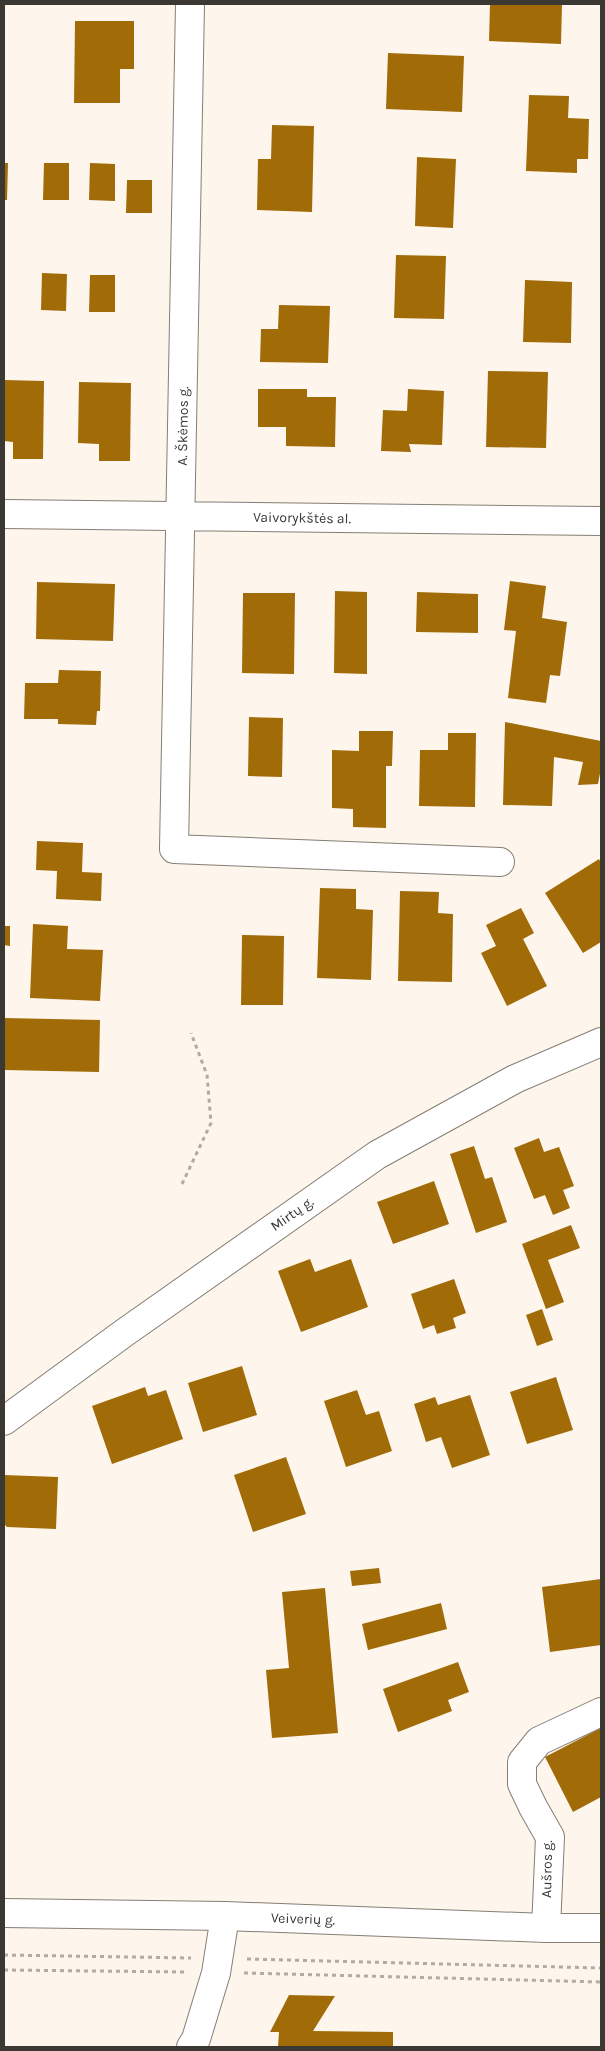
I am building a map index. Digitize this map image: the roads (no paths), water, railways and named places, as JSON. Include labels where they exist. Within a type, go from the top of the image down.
[{"type":"street","name":"A. Škėmos g.","points":[[190,4],[174,849],[500,862]]},
{"type":"street","name":"Vaivorykštės al.","points":[[4,514],[601,521]]},
{"type":"street","name":"Mirtų g.","points":[[4,1421],[124,1333],[376,1155],[515,1079],[601,1042]]},
{"type":"street","name":"Aušros g.","points":[[546,1928],[550,1837],[532,1808],[522,1784],[522,1762],[539,1741],[601,1712]]},
{"type":"street","name":"Veiverių g.","points":[[4,1913],[225,1916],[546,1928],[601,1928]]},
{"type":"street","points":[[192,2047],[218,1966],[225,1916]]}]
